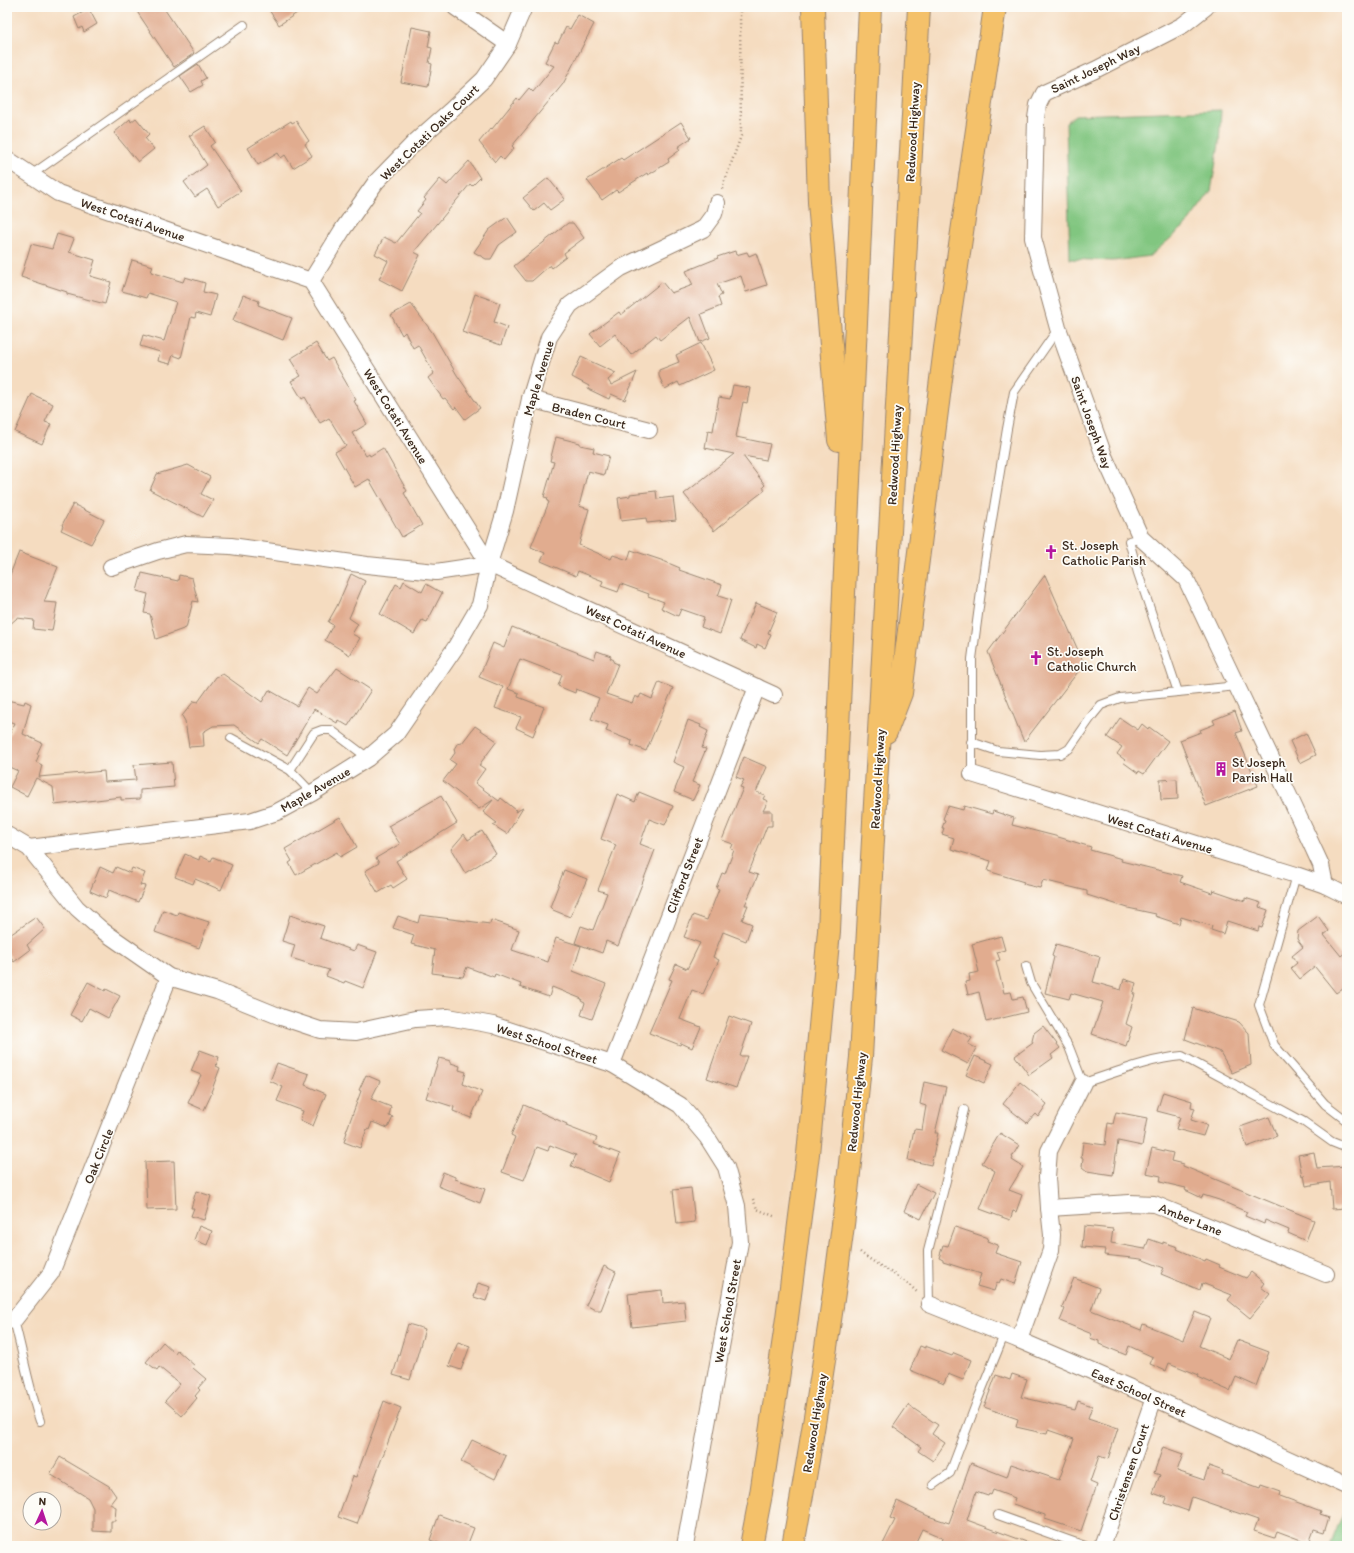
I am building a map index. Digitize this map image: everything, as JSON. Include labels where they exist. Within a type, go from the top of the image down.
[{"type":"highway","points":[[813,7],[819,202],[847,531]]},
{"type":"highway","points":[[751,1546],[761,1494],[787,1318],[808,1154],[829,924],[870,7]]},
{"type":"highway","name":"Redwood Highway","points":[[793,1546],[806,1476],[827,1337],[847,1193],[861,1057],[919,7]]},
{"type":"highway","points":[[878,754],[900,693],[945,348],[995,7]]},
{"type":"street","points":[[455,7],[508,44]]},
{"type":"street","name":"West Cotati Oaks Court","points":[[311,281],[343,229],[376,182],[414,143],[484,79],[508,44],[524,7]]},
{"type":"street","name":"Saint Joseph Way","points":[[1206,7],[1183,24],[1095,70],[1044,93],[1038,105],[1036,118],[1033,238],[1058,328],[1104,456],[1141,538],[1186,579],[1320,865],[1325,885]]},
{"type":"street","name":"West Cotati Avenue","points":[[7,160],[58,193],[311,281],[489,564],[774,695]]},
{"type":"street","name":"Maple Avenue","points":[[29,848],[250,821],[277,812],[312,792],[368,758],[396,734],[455,648],[480,605],[489,564],[505,511],[530,399],[549,337],[570,305],[621,268],[703,229],[714,214],[717,203]]},
{"type":"street","name":"Braden Court","points":[[530,399],[649,430]]},
{"type":"street","points":[[111,567],[158,551],[186,544],[231,546],[367,565],[436,572],[489,564]]},
{"type":"street","name":"Clifford Street","points":[[612,1064],[757,687]]},
{"type":"street","name":"West Cotati Avenue","points":[[972,774],[1325,885],[1347,896]]},
{"type":"street","name":"West School Street","points":[[7,835],[29,848],[76,908],[103,931],[169,977],[217,991],[281,1017],[320,1030],[356,1032],[415,1019],[448,1017],[493,1025],[612,1064],[680,1105],[707,1137],[726,1167],[737,1206],[740,1242],[685,1546]]},
{"type":"street","name":"Oak Circle","points":[[10,1321],[51,1273],[169,977]]},
{"type":"street","points":[[1011,1338],[1051,1250],[1052,1235],[1047,1177],[1050,1151],[1083,1083]]},
{"type":"street","name":"Amber Lane","points":[[1049,1208],[1130,1203],[1154,1204],[1326,1274]]},
{"type":"street","name":"East School Street","points":[[929,1304],[1154,1398],[1347,1486]]},
{"type":"street","name":"Christensen Court","points":[[1102,1546],[1154,1398]]},
{"type":"lane","points":[[31,175],[244,25]]},
{"type":"lane","points":[[972,774],[972,659],[985,562],[1014,392],[1058,328]]},
{"type":"lane","points":[[1141,538],[1129,541],[1138,573],[1178,692]]},
{"type":"lane","points":[[971,742],[998,751],[1040,755],[1060,754],[1069,749],[1101,705],[1120,698],[1237,686]]},
{"type":"lane","points":[[290,770],[314,733],[322,730],[331,730],[368,758]]},
{"type":"lane","points":[[231,738],[290,770],[312,792]]},
{"type":"lane","points":[[1296,876],[1259,1005],[1274,1045],[1325,1104],[1347,1121]]},
{"type":"lane","points":[[1026,966],[1031,983],[1069,1047],[1083,1083],[1167,1057],[1182,1056],[1304,1122],[1332,1142],[1347,1148]]},
{"type":"lane","points":[[929,1304],[928,1251],[964,1110]]},
{"type":"lane","points":[[10,1321],[24,1355],[30,1392],[40,1421]]},
{"type":"lane","points":[[933,1485],[950,1473],[978,1399],[1011,1338]]},
{"type":"lane","points":[[998,1515],[1085,1546]]},
{"type":"path","points":[[717,203],[741,136],[740,7]]},
{"type":"path","points":[[860,1252],[873,1262],[908,1283],[929,1304]]},
{"type":"green space","points":[[1221,110],[1219,144],[1211,191],[1186,225],[1150,256],[1113,261],[1070,259],[1066,123],[1075,115]]},
{"type":"green space","points":[[1347,1503],[1347,1546],[1330,1546]]},
{"type":"building","points":[[134,7],[163,7],[194,53],[174,67]]},
{"type":"building","points":[[267,7],[306,7],[279,25]]},
{"type":"building","points":[[89,9],[97,24],[84,32],[82,27],[79,29],[74,17]]},
{"type":"building","points":[[578,15],[594,24],[563,84],[512,146],[514,148],[504,160],[500,156],[495,162],[479,142],[491,128],[492,129],[517,98],[519,100],[529,88],[533,92],[554,66],[545,62],[555,42],[558,43],[566,27],[570,29]]},
{"type":"building","points":[[412,27],[431,31],[428,47],[432,48],[429,63],[432,64],[428,87],[401,82]]},
{"type":"building","points":[[198,64],[206,78],[201,81],[203,85],[191,92],[180,76]]},
{"type":"building","points":[[136,118],[149,134],[145,138],[154,149],[138,162],[114,133],[130,119],[131,122]]},
{"type":"building","points":[[291,121],[292,123],[296,121],[309,141],[305,144],[312,156],[293,168],[285,155],[281,158],[278,153],[258,165],[248,148]]},
{"type":"building","points":[[681,122],[691,138],[678,147],[680,150],[668,159],[669,162],[648,175],[647,173],[618,192],[616,190],[602,200],[587,180],[621,158],[623,160]]},
{"type":"building","points":[[205,126],[215,142],[210,146],[241,191],[218,206],[207,189],[195,197],[184,182],[207,165],[189,136]]},
{"type":"building","points":[[469,161],[480,178],[472,186],[470,184],[414,252],[420,255],[402,291],[379,279],[388,261],[375,254],[384,237],[396,243],[420,213],[417,211],[426,200],[424,198],[440,179],[447,185]]},
{"type":"building","points":[[548,178],[565,199],[550,210],[544,203],[534,211],[523,198]]},
{"type":"building","points":[[507,217],[517,232],[499,245],[491,259],[486,259],[474,252],[489,230]]},
{"type":"building","points":[[568,223],[573,223],[584,238],[564,253],[566,257],[552,268],[550,265],[532,281],[526,281],[514,266]]},
{"type":"building","points":[[57,234],[74,239],[69,252],[95,260],[90,276],[111,282],[105,304],[67,294],[67,292],[21,277],[31,244],[52,249]]},
{"type":"building","points":[[735,251],[736,255],[747,252],[749,256],[756,253],[767,285],[746,292],[741,276],[717,284],[722,295],[718,297],[721,306],[701,314],[710,338],[700,342],[690,317],[660,340],[656,335],[631,355],[615,334],[600,346],[590,334],[619,312],[621,315],[662,282],[671,293],[693,285],[686,271],[718,258],[717,257]]},
{"type":"building","points":[[132,260],[153,266],[151,272],[183,282],[185,277],[205,283],[203,292],[216,295],[210,317],[196,313],[195,318],[191,317],[181,358],[173,355],[170,364],[158,361],[160,352],[140,346],[143,335],[164,341],[176,302],[148,293],[146,298],[122,291]]},
{"type":"building","points":[[475,294],[500,303],[494,322],[507,327],[501,345],[462,332]]},
{"type":"building","points":[[243,295],[259,301],[258,305],[292,318],[283,340],[233,320]]},
{"type":"building","points":[[411,304],[432,332],[457,375],[480,408],[465,419],[456,407],[454,409],[445,398],[443,399],[428,378],[434,373],[418,345],[413,348],[405,332],[402,335],[391,315]]},
{"type":"building","points":[[316,343],[327,361],[332,358],[356,400],[354,401],[367,424],[352,433],[366,456],[369,454],[370,456],[383,448],[407,491],[404,493],[422,525],[402,537],[369,479],[355,487],[335,452],[346,446],[329,418],[320,423],[305,397],[302,399],[291,381],[301,376],[290,359]]},
{"type":"building","points":[[701,343],[714,370],[680,386],[678,382],[665,389],[659,376],[659,370],[679,362],[676,355]]},
{"type":"building","points":[[581,357],[616,373],[608,380],[611,385],[637,372],[625,400],[611,394],[609,399],[588,389],[589,386],[572,377]]},
{"type":"building","points":[[733,385],[750,388],[747,403],[743,402],[736,437],[770,444],[766,460],[743,456],[765,485],[763,487],[765,490],[714,531],[684,494],[734,454],[705,448],[708,430],[713,431],[719,397],[730,399]]},
{"type":"building","points":[[32,394],[53,404],[45,422],[51,424],[42,444],[15,432]]},
{"type":"building","points":[[556,437],[594,448],[593,452],[609,456],[604,475],[588,471],[579,506],[589,509],[579,545],[611,559],[613,555],[628,560],[631,550],[661,560],[680,568],[679,570],[722,585],[718,596],[731,600],[720,634],[701,627],[704,617],[681,609],[678,616],[661,608],[664,602],[648,596],[649,594],[621,584],[618,592],[601,586],[603,581],[578,571],[576,576],[541,561],[545,553],[531,547],[549,502],[547,501],[548,498],[544,497],[554,462],[550,461]]},
{"type":"building","points":[[188,465],[210,477],[201,494],[213,500],[203,517],[150,490],[157,474]]},
{"type":"building","points":[[656,491],[657,499],[673,497],[676,520],[647,523],[646,518],[621,521],[618,498],[630,496],[630,494]]},
{"type":"building","points":[[73,504],[104,520],[91,544],[61,530]]},
{"type":"building","points":[[19,552],[58,567],[44,602],[57,603],[52,631],[33,629],[34,620],[17,618],[7,627],[7,582]]},
{"type":"building","points":[[142,573],[178,581],[179,575],[192,578],[198,602],[193,601],[186,628],[156,639],[150,614],[144,613],[148,594],[137,591]]},
{"type":"building","points":[[351,574],[365,581],[349,618],[358,624],[352,634],[360,638],[350,655],[325,640],[333,625],[328,622],[337,606]]},
{"type":"building","name":"St. Joseph Catholic Church","points":[[1045,575],[1084,664],[1024,742],[988,652]]},
{"type":"building","points":[[404,581],[422,592],[426,584],[442,593],[427,622],[422,620],[414,634],[380,614],[396,584],[401,587]]},
{"type":"building","points":[[756,603],[777,612],[768,633],[771,634],[765,648],[757,644],[756,648],[740,640]]},
{"type":"building","points":[[512,627],[594,659],[597,651],[611,656],[610,658],[614,660],[613,662],[618,664],[606,694],[632,703],[635,696],[639,698],[641,694],[652,699],[659,682],[673,688],[646,751],[631,745],[632,741],[606,731],[608,725],[591,719],[599,698],[576,689],[575,693],[558,686],[562,675],[520,659],[508,689],[519,693],[518,697],[544,707],[533,736],[516,728],[521,717],[495,708],[503,687],[479,677],[493,643],[504,648]]},
{"type":"building","points":[[337,668],[371,690],[348,726],[338,720],[337,723],[314,709],[287,755],[262,739],[259,743],[234,725],[213,726],[203,732],[204,746],[189,747],[185,721],[182,716],[194,701],[198,702],[216,677],[223,674],[262,702],[269,690],[297,706],[308,688],[317,694]]},
{"type":"building","points":[[7,700],[24,704],[25,701],[31,704],[23,734],[42,743],[37,754],[39,755],[36,762],[42,765],[39,777],[104,771],[105,782],[136,780],[134,765],[172,762],[174,787],[140,790],[140,799],[121,800],[121,797],[55,805],[53,787],[36,778],[27,796],[10,787],[18,771],[7,766],[7,740],[15,723],[7,721]]},
{"type":"building","name":"St Joseph Parish Hall","points":[[1235,711],[1242,731],[1236,733],[1258,786],[1206,806],[1180,740],[1201,732],[1200,730],[1215,724],[1213,720]]},
{"type":"building","points":[[1120,718],[1138,730],[1142,724],[1148,729],[1149,727],[1168,741],[1144,774],[1139,771],[1138,773],[1123,762],[1125,760],[1117,754],[1122,747],[1107,737]]},
{"type":"building","points":[[688,720],[701,725],[700,727],[708,731],[702,748],[706,749],[692,782],[700,785],[693,800],[674,792],[684,767],[673,762]]},
{"type":"building","points":[[475,726],[497,741],[479,765],[485,769],[475,783],[499,801],[501,798],[516,810],[515,812],[523,808],[507,834],[493,825],[497,823],[483,812],[493,800],[479,809],[443,781],[456,764],[450,760],[455,753],[454,749],[457,744],[462,743]]},
{"type":"building","points":[[1306,733],[1316,755],[1300,763],[1290,741]]},
{"type":"building","points":[[744,757],[767,767],[756,792],[765,795],[763,799],[768,801],[763,811],[772,811],[772,826],[767,826],[749,872],[758,875],[745,905],[748,905],[742,920],[752,924],[746,941],[723,932],[713,957],[719,960],[703,994],[692,990],[680,1019],[701,1027],[692,1048],[649,1033],[672,980],[669,979],[676,964],[687,969],[700,943],[684,937],[693,915],[707,920],[719,889],[716,888],[722,873],[725,874],[734,850],[731,849],[733,844],[722,840],[743,788],[740,787],[744,780],[736,777]]},
{"type":"building","points":[[1177,779],[1178,799],[1161,800],[1160,780]]},
{"type":"building","points":[[639,792],[673,806],[665,825],[649,819],[640,844],[655,850],[618,946],[606,941],[602,953],[575,943],[581,926],[593,930],[607,893],[598,890],[616,845],[601,839],[617,794],[635,802]]},
{"type":"building","points":[[441,796],[457,823],[396,861],[407,879],[393,888],[391,885],[378,893],[365,871],[379,863],[376,858],[400,844],[388,826]]},
{"type":"building","points":[[948,806],[963,810],[964,806],[992,814],[993,811],[1014,818],[1012,825],[1091,847],[1090,850],[1122,859],[1121,861],[1182,876],[1180,882],[1212,893],[1213,890],[1245,901],[1245,898],[1261,903],[1259,907],[1268,910],[1262,928],[1259,927],[1258,931],[1227,921],[1223,934],[1211,930],[1212,926],[1181,917],[1179,924],[1155,916],[1156,914],[1128,908],[1087,895],[1087,891],[1043,880],[1040,888],[1023,884],[1024,882],[988,871],[991,861],[951,849],[954,838],[942,834],[944,828],[942,828],[945,820],[943,819]]},
{"type":"building","points":[[340,817],[357,847],[340,857],[337,852],[296,875],[289,863],[292,861],[285,849]]},
{"type":"building","points":[[482,831],[496,854],[465,873],[451,849],[464,834],[468,840]]},
{"type":"building","points":[[185,854],[199,860],[200,856],[211,861],[213,857],[232,865],[221,890],[195,879],[193,884],[175,877]]},
{"type":"building","points":[[100,867],[113,873],[116,867],[130,873],[132,868],[145,873],[140,885],[145,886],[138,902],[109,890],[106,898],[90,891]]},
{"type":"building","points":[[564,870],[587,879],[570,917],[553,910],[550,907]]},
{"type":"building","points":[[163,910],[177,915],[178,912],[209,922],[199,948],[155,932]]},
{"type":"building","points":[[290,915],[324,926],[320,938],[354,951],[357,945],[377,952],[363,988],[326,976],[329,970],[291,958],[295,945],[282,941]]},
{"type":"building","points":[[420,915],[490,924],[491,920],[503,924],[519,930],[512,950],[548,962],[556,938],[581,946],[573,971],[606,984],[592,1019],[581,1015],[585,1003],[581,1001],[582,999],[552,987],[549,997],[520,987],[521,984],[495,974],[494,977],[467,967],[463,977],[432,973],[435,950],[411,944],[414,935],[393,928],[398,916],[418,923]]},
{"type":"building","points":[[1318,916],[1329,931],[1324,935],[1341,956],[1347,951],[1347,985],[1336,993],[1315,967],[1300,979],[1291,968],[1297,963],[1292,956],[1303,947],[1297,939],[1298,931]]},
{"type":"building","points":[[36,917],[45,929],[27,945],[30,950],[14,962],[7,952],[7,937]]},
{"type":"building","points":[[1001,936],[1005,950],[997,952],[1000,960],[996,961],[1004,993],[1011,992],[1013,999],[1023,997],[1027,1012],[986,1022],[979,992],[968,995],[965,982],[970,981],[969,974],[979,972],[972,944]]},
{"type":"building","points":[[1056,944],[1100,957],[1093,982],[1121,990],[1124,979],[1136,983],[1133,994],[1135,994],[1126,1024],[1132,1027],[1126,1046],[1092,1034],[1103,1002],[1071,993],[1069,999],[1045,993],[1054,957],[1052,956]]},
{"type":"building","points":[[88,982],[105,991],[106,989],[120,996],[108,1018],[89,1008],[82,1021],[70,1015]]},
{"type":"building","points":[[1193,1008],[1239,1022],[1249,1033],[1251,1065],[1232,1073],[1220,1052],[1185,1039]]},
{"type":"building","points":[[729,1016],[751,1024],[740,1056],[747,1056],[736,1088],[707,1078]]},
{"type":"building","points":[[1043,1026],[1060,1048],[1051,1055],[1053,1058],[1029,1075],[1015,1056],[1033,1043],[1034,1033]]},
{"type":"building","points":[[952,1028],[972,1038],[968,1044],[976,1048],[968,1064],[941,1050]]},
{"type":"building","points":[[200,1050],[219,1057],[216,1066],[220,1068],[211,1092],[212,1093],[204,1110],[188,1103],[201,1075],[191,1071]]},
{"type":"building","points":[[975,1056],[993,1064],[984,1083],[966,1075]]},
{"type":"building","points":[[439,1058],[451,1061],[451,1063],[460,1066],[459,1070],[466,1072],[463,1084],[482,1092],[471,1118],[453,1111],[454,1107],[426,1098]]},
{"type":"building","points":[[277,1063],[309,1074],[305,1085],[326,1094],[313,1126],[300,1120],[303,1111],[277,1101],[283,1087],[270,1081]]},
{"type":"building","points":[[366,1075],[380,1081],[371,1099],[391,1107],[389,1116],[393,1117],[388,1128],[372,1122],[369,1130],[367,1129],[360,1148],[344,1142],[346,1132],[361,1091],[359,1090]]},
{"type":"building","points":[[924,1082],[946,1087],[935,1133],[938,1133],[931,1165],[908,1160],[914,1129],[922,1130],[926,1106],[920,1104]]},
{"type":"building","points":[[1020,1082],[1047,1104],[1038,1117],[1035,1114],[1027,1123],[1003,1104]]},
{"type":"building","points":[[1163,1092],[1192,1101],[1191,1107],[1195,1108],[1191,1120],[1207,1125],[1203,1136],[1176,1129],[1180,1117],[1157,1111]]},
{"type":"building","points":[[524,1105],[567,1124],[566,1126],[597,1138],[594,1144],[620,1154],[609,1182],[571,1166],[576,1155],[550,1145],[548,1151],[537,1147],[524,1180],[502,1172],[515,1137],[511,1135]]},
{"type":"building","points":[[1116,1112],[1147,1118],[1142,1146],[1118,1141],[1113,1175],[1087,1171],[1082,1167],[1083,1158],[1081,1158],[1083,1142],[1105,1145],[1108,1123],[1113,1124]]},
{"type":"building","points":[[1269,1117],[1277,1136],[1247,1147],[1240,1127]]},
{"type":"building","points":[[1000,1133],[1019,1145],[1012,1157],[1012,1160],[1023,1167],[1009,1190],[1022,1195],[1016,1212],[1013,1211],[1010,1220],[980,1209],[995,1171],[982,1163]]},
{"type":"building","points":[[1152,1148],[1173,1153],[1171,1161],[1183,1164],[1183,1166],[1314,1220],[1306,1241],[1288,1233],[1289,1230],[1265,1220],[1264,1224],[1245,1216],[1247,1212],[1219,1200],[1203,1195],[1202,1198],[1185,1190],[1186,1188],[1160,1182],[1161,1176],[1146,1173]]},
{"type":"building","points":[[1314,1152],[1317,1168],[1347,1166],[1347,1208],[1332,1209],[1330,1182],[1306,1186],[1304,1175],[1302,1176],[1298,1155]]},
{"type":"building","points":[[174,1161],[176,1209],[147,1210],[145,1162]]},
{"type":"building","points":[[443,1172],[455,1177],[455,1179],[485,1189],[480,1203],[438,1186]]},
{"type":"building","points":[[916,1184],[934,1193],[921,1219],[904,1211]]},
{"type":"building","points":[[691,1188],[695,1222],[677,1224],[673,1190]]},
{"type":"building","points":[[196,1191],[211,1196],[204,1220],[191,1216],[194,1208],[191,1208]]},
{"type":"building","points":[[199,1226],[212,1231],[207,1245],[194,1240]]},
{"type":"building","points":[[1084,1226],[1113,1229],[1111,1243],[1145,1249],[1149,1239],[1178,1247],[1177,1249],[1205,1261],[1206,1259],[1220,1265],[1219,1267],[1246,1278],[1251,1272],[1264,1283],[1261,1287],[1270,1294],[1250,1318],[1228,1300],[1232,1295],[1202,1283],[1200,1290],[1161,1274],[1164,1268],[1141,1259],[1104,1255],[1105,1249],[1082,1247]]},
{"type":"building","points":[[955,1227],[988,1238],[987,1241],[998,1245],[995,1253],[1022,1262],[1015,1284],[1001,1279],[999,1283],[997,1282],[994,1291],[977,1286],[981,1274],[943,1262],[943,1260],[939,1258],[943,1245],[948,1246]]},
{"type":"building","points":[[604,1266],[616,1272],[601,1310],[595,1310],[586,1305]]},
{"type":"building","points":[[1074,1278],[1099,1288],[1091,1310],[1141,1330],[1143,1324],[1183,1340],[1195,1312],[1210,1318],[1199,1346],[1229,1359],[1237,1340],[1269,1352],[1256,1386],[1236,1377],[1230,1391],[1198,1377],[1199,1375],[1169,1363],[1166,1371],[1150,1364],[1153,1357],[1129,1346],[1126,1355],[1099,1344],[1099,1341],[1090,1338],[1092,1334],[1060,1321],[1065,1309],[1062,1307]]},
{"type":"building","points":[[478,1283],[491,1287],[486,1301],[474,1297]]},
{"type":"building","points":[[662,1290],[663,1303],[684,1301],[686,1321],[632,1327],[628,1294]]},
{"type":"building","points":[[408,1324],[425,1329],[410,1380],[393,1375]]},
{"type":"building","points":[[163,1342],[175,1353],[177,1350],[195,1366],[193,1368],[206,1379],[198,1388],[200,1390],[195,1396],[197,1398],[182,1416],[165,1401],[180,1384],[159,1367],[157,1370],[146,1362]]},
{"type":"building","points":[[458,1342],[470,1346],[461,1370],[449,1366]]},
{"type":"building","points":[[920,1346],[925,1348],[925,1346],[952,1356],[954,1353],[971,1360],[963,1380],[948,1374],[944,1384],[910,1370]]},
{"type":"building","points":[[1012,1374],[1027,1379],[1021,1397],[1075,1410],[1078,1401],[1092,1406],[1088,1418],[1118,1428],[1108,1459],[1099,1456],[1090,1482],[1097,1485],[1081,1531],[1045,1519],[1045,1515],[1013,1504],[1015,1498],[993,1490],[991,1495],[989,1494],[988,1496],[976,1492],[967,1520],[1032,1544],[1032,1546],[941,1546],[943,1538],[922,1529],[914,1546],[882,1546],[895,1520],[890,1518],[897,1501],[928,1516],[949,1523],[971,1463],[1007,1477],[1011,1464],[1059,1480],[1074,1439],[1048,1430],[1047,1434],[1016,1427],[1018,1419],[984,1407],[996,1375],[1010,1380]]},
{"type":"building","points":[[384,1401],[401,1408],[357,1524],[338,1517],[353,1476],[356,1477]]},
{"type":"building","points":[[908,1405],[938,1425],[932,1434],[945,1443],[933,1461],[918,1451],[921,1447],[893,1427]]},
{"type":"building","points":[[472,1440],[506,1456],[495,1479],[461,1462]]},
{"type":"building","points":[[1163,1447],[1183,1454],[1177,1471],[1204,1480],[1209,1466],[1223,1471],[1222,1474],[1260,1488],[1261,1485],[1281,1492],[1280,1496],[1321,1511],[1320,1514],[1329,1517],[1324,1533],[1314,1530],[1309,1543],[1277,1531],[1275,1538],[1254,1531],[1258,1520],[1192,1497],[1188,1511],[1165,1503],[1167,1498],[1153,1493],[1160,1475],[1154,1473]]},
{"type":"building","points":[[60,1457],[109,1486],[116,1496],[110,1504],[116,1507],[115,1521],[111,1521],[111,1532],[93,1531],[93,1508],[88,1498],[50,1474]]},
{"type":"building","points":[[439,1515],[474,1528],[467,1546],[446,1546],[430,1540]]},
{"type":"place","name":"St. Joseph Catholic Parish","points":[[1051,552]]},
{"type":"place","name":"St. Joseph Catholic Church","points":[[1036,658]]},
{"type":"place","name":"St Joseph Parish Hall","points":[[1221,769]]}]
